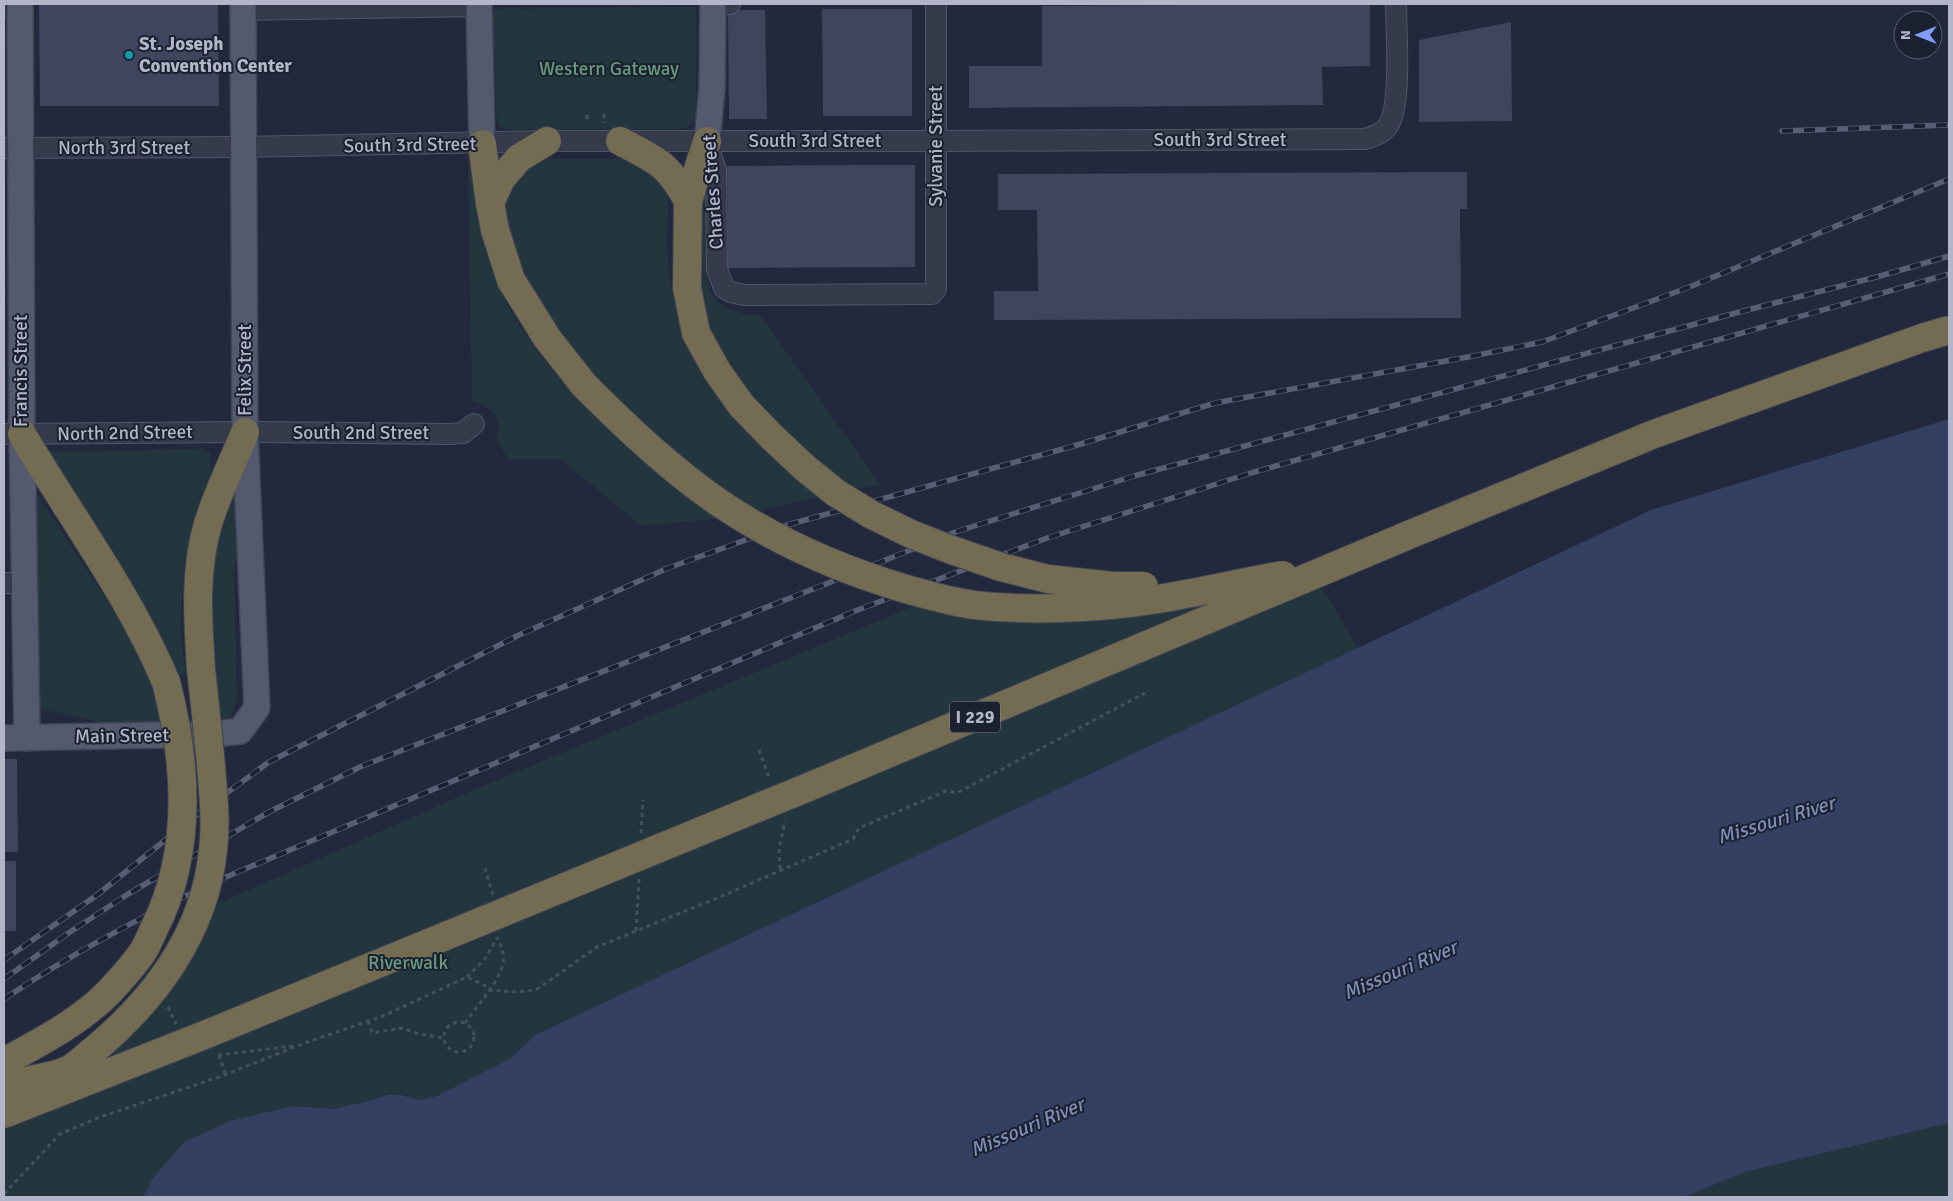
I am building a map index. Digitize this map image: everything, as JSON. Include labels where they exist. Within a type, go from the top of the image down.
[{"type":"highway","points":[[612,132],[660,162],[677,181],[688,201]]},
{"type":"highway","points":[[490,203],[502,178],[519,158],[547,141]]},
{"type":"highway","points":[[707,141],[688,201],[687,288],[696,333],[717,371],[742,405],[805,468],[836,493],[872,515],[911,534],[1001,567],[1048,579],[1122,586],[1170,586],[1260,581],[1361,554]]},
{"type":"highway","points":[[482,144],[490,203],[511,280],[547,338],[584,385],[622,423],[720,503],[750,523],[827,561],[874,580],[973,605],[1086,607],[1163,600],[1233,584],[1327,568]]},
{"type":"highway","name":"I 229","points":[[4,1113],[207,1034],[823,781],[1361,554],[1654,434],[1913,341],[1949,330]]},
{"type":"highway","name":"I 229","points":[[4,1086],[58,1074],[212,1013],[418,947],[823,781],[1327,568],[1656,435],[1949,330]]},
{"type":"highway","points":[[4,1113],[67,1071],[121,1027],[152,991],[187,940],[199,910],[206,889],[213,850],[214,804],[198,619],[200,558],[208,524],[245,432]]},
{"type":"highway","points":[[4,1062],[57,1033],[84,1014],[110,991],[142,953],[163,911],[176,868],[183,822],[182,767],[176,720],[166,682],[152,648],[103,564],[13,434]]},
{"type":"main road","name":"Charles Street","points":[[707,141],[712,89],[713,4]]},
{"type":"main road","name":"Francis Street","points":[[14,5],[12,148],[16,738]]},
{"type":"main road","points":[[479,5],[482,144]]},
{"type":"main road","name":"Felix Street","points":[[240,731],[257,708],[245,432],[243,7]]},
{"type":"main road","name":"Main Street","points":[[16,738],[216,734],[240,731]]},
{"type":"street","points":[[713,4],[730,4]]},
{"type":"street","name":"Sylvanie Street","points":[[936,4],[936,289]]},
{"type":"street","name":"South 3rd Street","points":[[244,147],[482,144],[547,141],[612,132],[707,141],[1346,140],[1370,137],[1383,132],[1392,118],[1394,111],[1396,4]]},
{"type":"street","points":[[243,7],[479,5]]},
{"type":"street","name":"Charles Street","points":[[707,141],[716,171],[717,269],[724,288],[731,292],[744,294],[932,294],[936,289]]},
{"type":"street","name":"North 3rd Street","points":[[12,148],[244,147]]},
{"type":"street","name":"South 2nd Street","points":[[245,432],[451,434],[463,433],[474,424]]},
{"type":"street","name":"North 2nd Street","points":[[13,434],[245,432]]},
{"type":"path","points":[[604,114],[612,132]]},
{"type":"path","points":[[587,115],[587,124]]},
{"type":"path","points":[[4,1194],[60,1134],[383,1016],[467,977],[484,985],[489,990],[516,992],[536,990],[597,946],[722,896],[853,839],[859,828],[946,791],[958,793],[1145,694]]},
{"type":"path","points":[[465,1023],[497,978],[504,964],[503,951],[497,937]]},
{"type":"path","points":[[368,1021],[372,1033],[402,1028],[419,1034],[443,1038]]},
{"type":"path","points":[[458,1022],[465,1023],[471,1027],[474,1036],[470,1046],[462,1052],[452,1050],[443,1038],[446,1028],[458,1022]]},
{"type":"path","points":[[219,1055],[225,1074]]},
{"type":"green space","name":"Western Gateway","points":[[696,7],[696,117],[689,126],[680,129],[505,129],[499,125],[496,114],[492,9]]},
{"type":"green space","points":[[543,159],[622,159],[639,161],[663,185],[668,200],[667,248],[670,282],[680,316],[707,167],[706,256],[707,274],[714,298],[729,310],[760,315],[880,484],[716,519],[642,526],[560,459],[508,459],[497,440],[499,425],[495,414],[486,407],[472,401],[468,161],[473,171],[488,248],[500,289],[524,333],[565,386],[586,367],[553,325],[536,299],[500,209],[513,174]]},
{"type":"green space","points":[[203,449],[210,454],[211,476],[193,527],[184,567],[180,629],[186,673],[172,676],[47,456],[52,452]]},
{"type":"green space","points":[[242,452],[244,547],[236,560],[234,573],[237,701],[228,721],[215,726],[206,632],[215,541]]},
{"type":"green space","points":[[29,482],[106,599],[145,664],[162,728],[123,728],[43,709],[38,703]]},
{"type":"green space","name":"Riverwalk","points":[[1321,586],[1358,648],[535,1035],[511,1058],[437,1096],[419,1100],[401,1095],[387,1095],[333,1109],[293,1106],[153,1178],[143,1197],[4,1197],[4,1117],[85,1061],[206,909],[483,786],[914,606],[978,614]]},
{"type":"green space","points":[[1949,1123],[1949,1197],[1684,1197],[1745,1172]]},
{"type":"water","name":"Missouri River","points":[[1949,419],[1949,1123],[1745,1172],[1684,1197],[143,1197],[153,1178],[184,1142],[230,1121],[293,1106],[333,1109],[387,1095],[401,1095],[419,1100],[437,1096],[511,1058],[535,1035],[1651,510]]},
{"type":"building","name":"St. Joseph Convention Center","points":[[39,4],[218,4],[219,106],[40,106]]},
{"type":"building","points":[[1370,4],[1370,66],[1322,67],[1323,105],[969,108],[969,66],[1042,66],[1042,6]]},
{"type":"building","points":[[822,9],[912,9],[912,116],[823,116]]},
{"type":"building","points":[[728,10],[765,10],[767,119],[729,119]]},
{"type":"building","points":[[1511,22],[1512,121],[1419,122],[1419,40]]},
{"type":"building","points":[[915,165],[915,267],[728,268],[727,166]]},
{"type":"building","points":[[1467,172],[1467,209],[1460,209],[1461,318],[994,320],[994,291],[1038,291],[1037,210],[998,210],[998,174]]},
{"type":"building","points":[[4,759],[17,759],[18,852],[4,852]]},
{"type":"building","points":[[4,861],[16,861],[16,931],[4,931]]},
{"type":"railway","points":[[1782,131],[1949,125]]},
{"type":"railway","points":[[4,960],[97,895],[190,820],[269,762],[517,636],[668,568],[787,525],[1074,446],[1215,403],[1542,342],[1692,286],[1949,179]]},
{"type":"railway","points":[[4,979],[128,894],[269,812],[362,766],[955,532],[1134,476],[1949,256]]},
{"type":"railway","points":[[4,999],[109,935],[219,880],[855,611],[1047,538],[1251,473],[1949,274]]},
{"type":"place","name":"St. Joseph Convention Center","points":[[129,55]]}]
